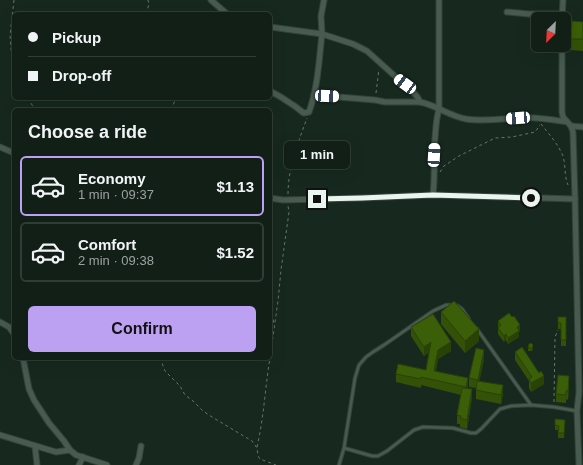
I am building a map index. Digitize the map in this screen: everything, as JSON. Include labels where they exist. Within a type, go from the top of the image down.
[{"type":"street","points":[[212,0],[225,12]]},
{"type":"street","points":[[272,92],[288,101],[304,113],[309,112],[317,82],[322,34],[321,16],[324,0]]},
{"type":"street","points":[[433,195],[435,179],[434,160],[436,117],[439,109],[439,0]]},
{"type":"street","points":[[562,12],[563,0]]},
{"type":"street","points":[[507,12],[531,14]]},
{"type":"street","points":[[272,28],[322,34],[361,47],[412,89],[420,102]]},
{"type":"street","points":[[562,52],[562,112],[563,117],[573,132],[579,392],[577,411],[579,465]]},
{"type":"street","points":[[314,95],[385,102],[420,102],[426,103],[457,117],[471,120],[524,118],[556,120],[583,127]]},
{"type":"street","points":[[0,147],[12,152]]},
{"type":"street","points":[[272,198],[362,198],[433,195],[575,199]]},
{"type":"street","points":[[0,322],[9,327],[12,331]]},
{"type":"street","points":[[22,360],[32,397],[38,408],[70,450],[76,455],[107,465]]},
{"type":"street","points":[[0,435],[58,452],[70,450]]},
{"type":"street","points":[[35,446],[37,465]]},
{"type":"street","points":[[136,465],[141,446]]},
{"type":"street","points":[[79,465],[83,457]]},
{"type":"lane","points":[[339,465],[344,448],[356,374],[361,362],[373,352],[433,311],[446,305],[456,306],[464,312],[531,405]]},
{"type":"lane","points":[[344,448],[372,456],[378,456],[418,428],[453,428],[474,433],[481,429],[500,409],[517,405],[554,407],[577,411]]},
{"type":"path","points":[[12,12],[14,0]]},
{"type":"path","points":[[147,12],[149,4],[148,0]]},
{"type":"path","points":[[12,15],[10,41],[12,56]]},
{"type":"path","points":[[375,100],[380,62]]},
{"type":"path","points":[[272,342],[289,212],[289,177],[309,112]]},
{"type":"path","points":[[435,179],[444,166],[472,149],[495,138],[512,137],[535,132],[541,124],[561,153],[565,165],[567,183],[570,188]]},
{"type":"path","points":[[272,314],[274,327]]},
{"type":"path","points":[[554,407],[555,337],[558,330]]},
{"type":"path","points":[[161,360],[165,372],[178,383],[185,395],[212,417],[252,441],[257,448]]},
{"type":"path","points":[[270,360],[266,379],[264,409],[257,448],[260,459],[276,465]]},
{"type":"building","points":[[572,21],[583,22],[583,39],[571,39]]},
{"type":"building","points":[[454,301],[479,329],[465,341],[441,312]]},
{"type":"building","points":[[509,313],[512,317],[514,316],[520,325],[517,327],[519,331],[508,338],[506,334],[504,336],[498,328],[501,325],[498,321]]},
{"type":"building","points":[[433,314],[451,342],[438,350],[434,371],[468,378],[466,387],[421,377],[421,379],[396,374],[398,364],[426,370],[431,342],[424,347],[411,327]]},
{"type":"building","points":[[558,317],[566,317],[566,340],[561,340],[561,323],[558,323]]},
{"type":"building","points":[[531,343],[533,345],[532,348],[528,348],[529,344]]},
{"type":"building","points":[[522,347],[539,373],[541,371],[544,376],[531,383],[529,379],[532,377],[515,352]]},
{"type":"building","points":[[476,348],[484,350],[478,380],[469,378]]},
{"type":"building","points":[[558,375],[569,376],[568,391],[566,391],[566,395],[556,394]]},
{"type":"building","points":[[477,381],[503,385],[501,395],[476,390]]},
{"type":"building","points":[[462,388],[472,389],[467,420],[460,418],[461,416],[457,415]]},
{"type":"building","points":[[555,419],[565,420],[564,433],[558,433],[559,426],[555,425]]},
{"type":"route","points":[[317,199],[433,195],[531,198]]}]
